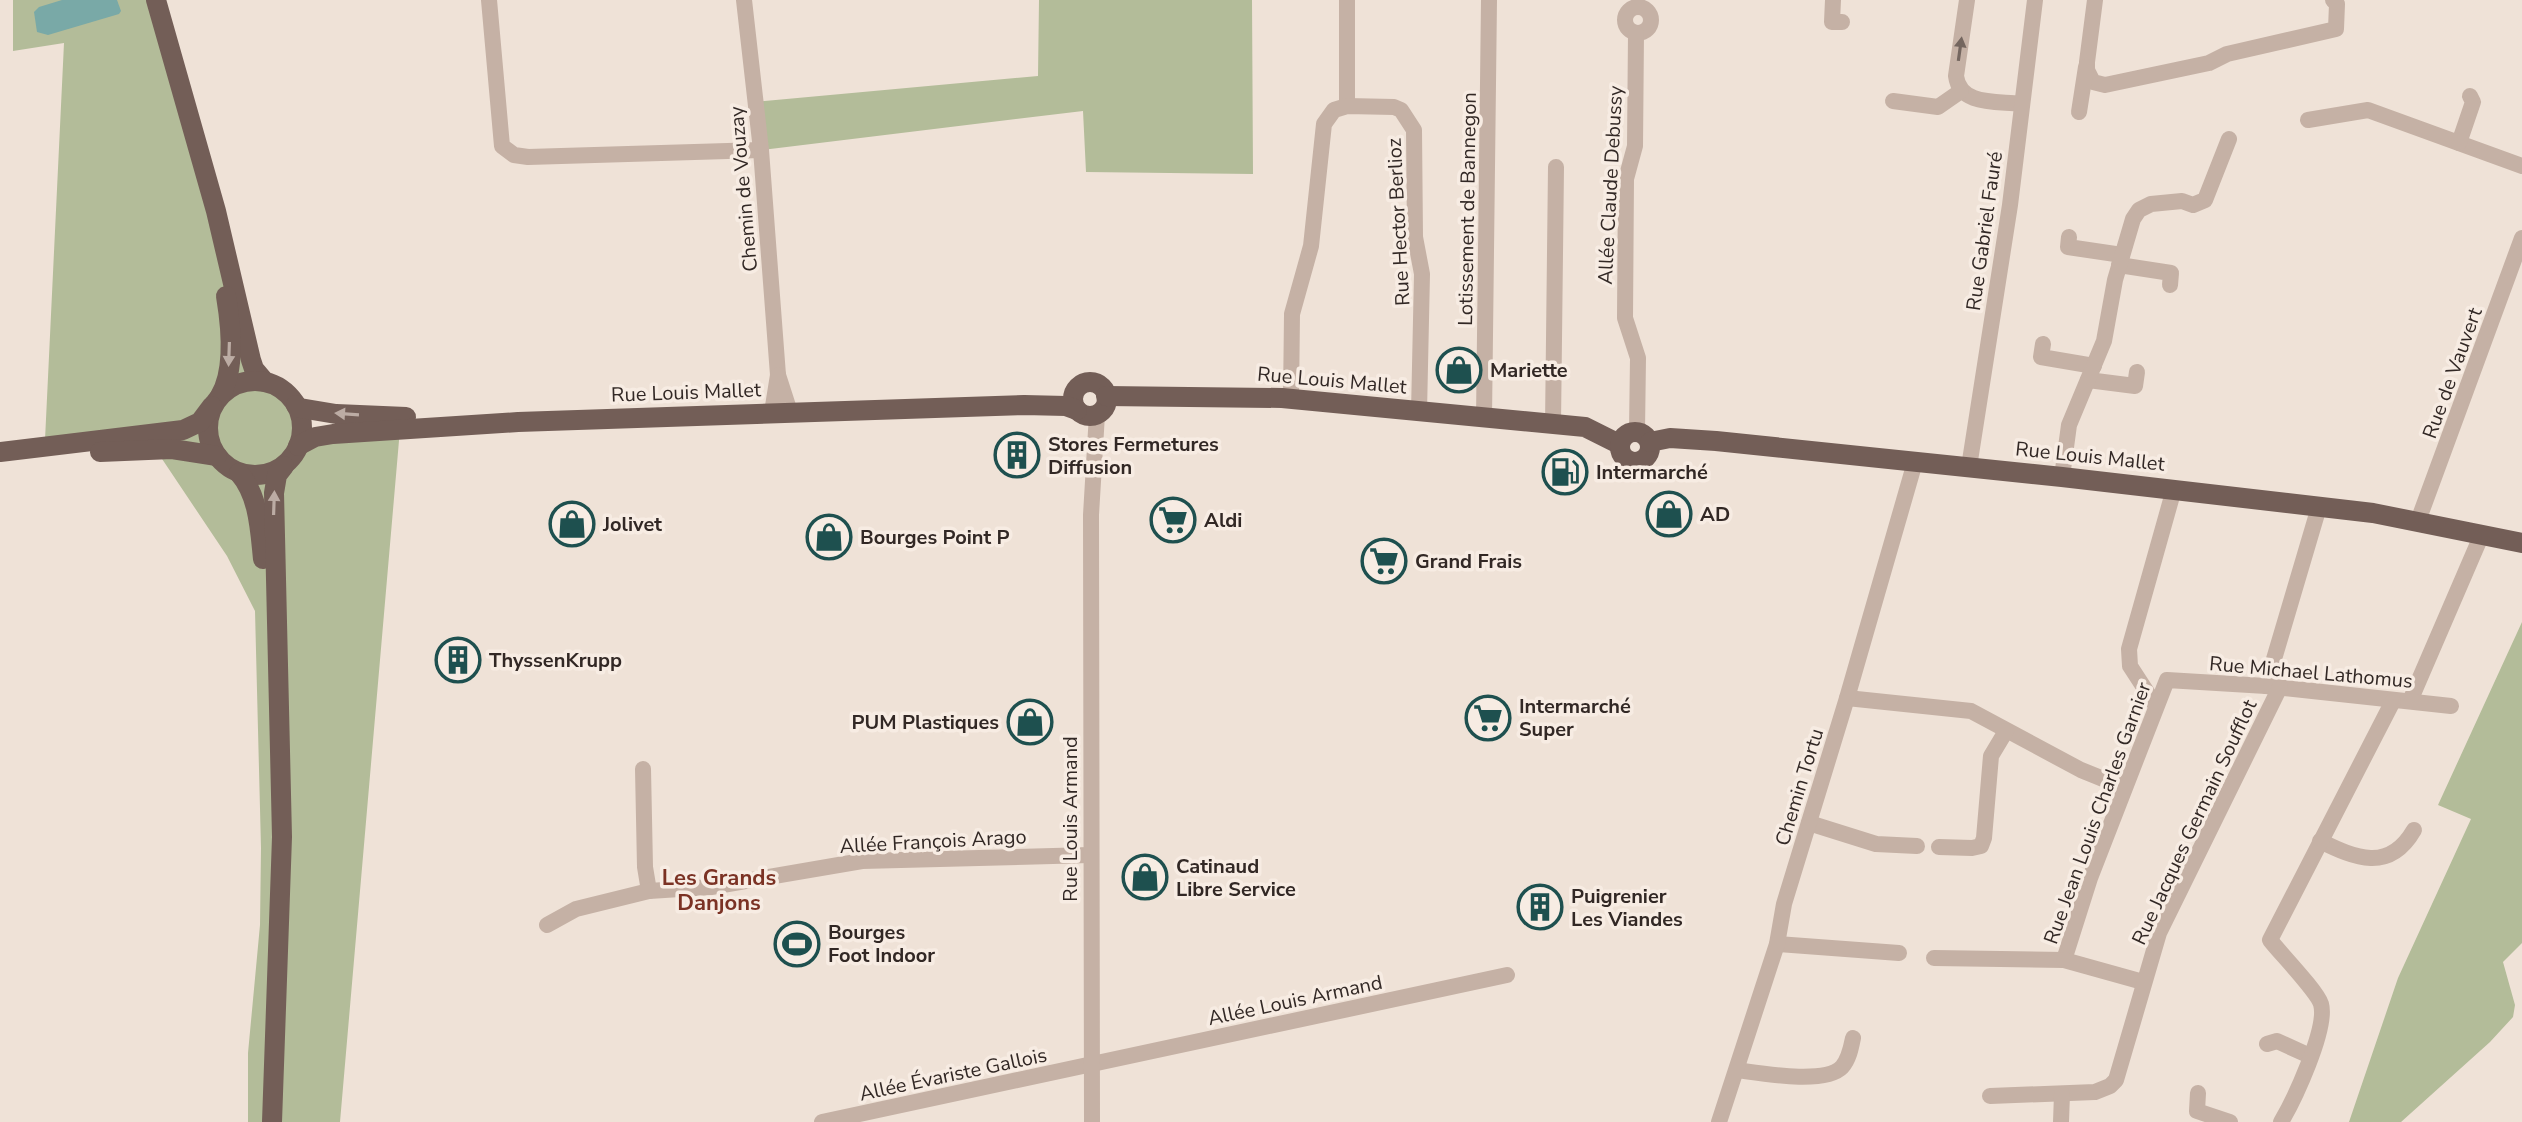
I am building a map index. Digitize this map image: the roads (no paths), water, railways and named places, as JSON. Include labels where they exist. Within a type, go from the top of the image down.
[{"type":"main road","points":[[156,0],[209,194],[228,318],[228,376],[208,421],[217,456]]},
{"type":"main road","points":[[209,194],[216,211],[254,369],[265,382],[284,391],[296,405],[302,428],[298,446],[277,475],[274,493],[278,665]]},
{"type":"main road","points":[[0,455],[183,430],[200,422],[218,400],[241,383],[265,382]]},
{"type":"main road","name":"Rue Louis Mallet","points":[[296,405],[336,414],[399,418],[781,408],[1087,406],[1291,399],[1585,427],[1619,444],[1626,434],[1716,441],[2174,489],[2418,521],[2522,543]]},
{"type":"main road","name":"Rue Louis Mallet","points":[[298,446],[315,437],[346,433],[781,408]]},
{"type":"main road","points":[[0,455],[172,449],[217,456],[247,483],[254,501],[278,665],[282,865],[272,1122]]},
{"type":"main road","points":[[239,473],[257,475],[284,466]]},
{"type":"street","points":[[489,0],[502,146],[514,155],[761,150]]},
{"type":"street","name":"Chemin de Vouzay","points":[[744,0],[761,150],[781,408]]},
{"type":"street","points":[[1291,399],[1292,314],[1311,246],[1324,124],[1334,110],[1347,106],[1347,0]]},
{"type":"street","name":"Lotissement de Bannegon","points":[[1484,419],[1489,0]]},
{"type":"street","points":[[1833,0],[1832,22],[1842,22]]},
{"type":"street","points":[[1967,0],[1957,86],[1972,98],[2020,104]]},
{"type":"street","name":"Rue Gabriel Fauré","points":[[1969,467],[2010,205],[2035,0]]},
{"type":"street","points":[[2079,112],[2095,0]]},
{"type":"street","points":[[2087,62],[2093,82],[2105,85],[2209,63],[2227,54],[2336,29],[2337,4],[2333,0]]},
{"type":"street","name":"Allée Claude Debussy","points":[[1629,5],[1651,14],[1650,26],[1643,33],[1636,33],[1635,146],[1626,179],[1625,318],[1638,358],[1644,437]]},
{"type":"street","points":[[1893,101],[1938,107],[1961,91]]},
{"type":"street","points":[[2459,143],[2473,102],[2470,96]]},
{"type":"street","name":"Rue Hector Berlioz","points":[[1347,106],[1394,107],[1401,110],[1414,130],[1415,237],[1422,274],[1419,412]]},
{"type":"street","points":[[2308,120],[2368,110],[2522,166]]},
{"type":"street","points":[[2062,477],[2069,425],[2104,341],[2132,220],[2143,207],[2153,204],[2182,201],[2193,205],[2205,200],[2229,139]]},
{"type":"street","points":[[1553,425],[1556,167]]},
{"type":"street","points":[[2069,237],[2068,247],[2171,273],[2170,285]]},
{"type":"street","name":"Rue de Vauvert","points":[[2418,521],[2522,238]]},
{"type":"street","points":[[2043,344],[2041,357],[2135,386],[2137,372]]},
{"type":"street","name":"Rue Louis Armand","points":[[1087,406],[1085,434],[1091,515],[1092,1122]]},
{"type":"street","name":"Chemin Tortu","points":[[1719,1122],[1777,944],[1784,904],[1915,462]]},
{"type":"street","points":[[2156,706],[2130,666],[2129,649],[2174,489]]},
{"type":"street","name":"Rue Jacques Germain Soufflot","points":[[1990,1096],[2095,1092],[2116,1080],[2159,933],[2273,687],[2319,507]]},
{"type":"street","points":[[2410,701],[2482,534]]},
{"type":"street","name":"Rue Jean Louis Charles Garnier","points":[[2064,960],[2123,787],[2167,680]]},
{"type":"street","name":"Rue Michael Lathomus","points":[[2167,680],[2273,687],[2451,706]]},
{"type":"street","points":[[1847,698],[1971,711],[2081,770],[2123,787]]},
{"type":"street","points":[[2281,1122],[2293,1101],[2322,1023],[2321,1002],[2270,940],[2393,701]]},
{"type":"street","points":[[1939,847],[1981,846],[1991,756],[2006,731]]},
{"type":"street","points":[[643,769],[645,867],[649,891]]},
{"type":"street","points":[[1809,823],[1876,844],[1917,846]]},
{"type":"street","points":[[2320,841],[2349,856],[2377,859],[2407,843],[2414,830]]},
{"type":"street","name":"Allée François Arago","points":[[547,925],[576,909],[649,891],[751,881],[862,861],[1090,855]]},
{"type":"street","points":[[1777,944],[1899,953]]},
{"type":"street","name":"Rue Jean Louis Charles Garnier","points":[[1934,958],[2064,960],[2143,982]]},
{"type":"street","name":"Allée Louis Armand","points":[[1092,1064],[1507,975]]},
{"type":"street","points":[[1737,1070],[1820,1076],[1841,1068],[1851,1050],[1853,1038]]},
{"type":"street","points":[[2267,1044],[2277,1041],[2310,1056]]},
{"type":"street","name":"Allée Évariste Gallois","points":[[822,1122],[1092,1064]]},
{"type":"street","points":[[2198,1093],[2197,1111],[2230,1122]]},
{"type":"street","points":[[2061,1122],[2062,1094]]},
{"type":"water","points":[[62,0],[117,0],[121,11],[48,35],[37,32],[34,12],[39,7]]},
{"type":"place","name":"Mariette","points":[[1459,370]]},
{"type":"place","name":"Stores Fermetures Diffusion","points":[[1017,455]]},
{"type":"place","name":"Intermarché","points":[[1565,472]]},
{"type":"place","name":"AD","points":[[1669,514]]},
{"type":"place","name":"Aldi","points":[[1173,520]]},
{"type":"place","name":"Jolivet","points":[[572,524]]},
{"type":"place","name":"Bourges Point P","points":[[829,537]]},
{"type":"place","name":"Grand Frais","points":[[1384,561]]},
{"type":"place","name":"ThyssenKrupp","points":[[458,660]]},
{"type":"place","name":"Intermarché Super","points":[[1488,718]]},
{"type":"place","name":"PUM Plastiques","points":[[1030,722]]},
{"type":"place","name":"Catinaud Libre Service","points":[[1145,877]]},
{"type":"place","name":"Puigrenier Les Viandes","points":[[1540,907]]},
{"type":"place","name":"Bourges Foot Indoor","points":[[797,944]]},
{"type":"district","name":"Les Grands Danjons","points":[[719,890]]}]
